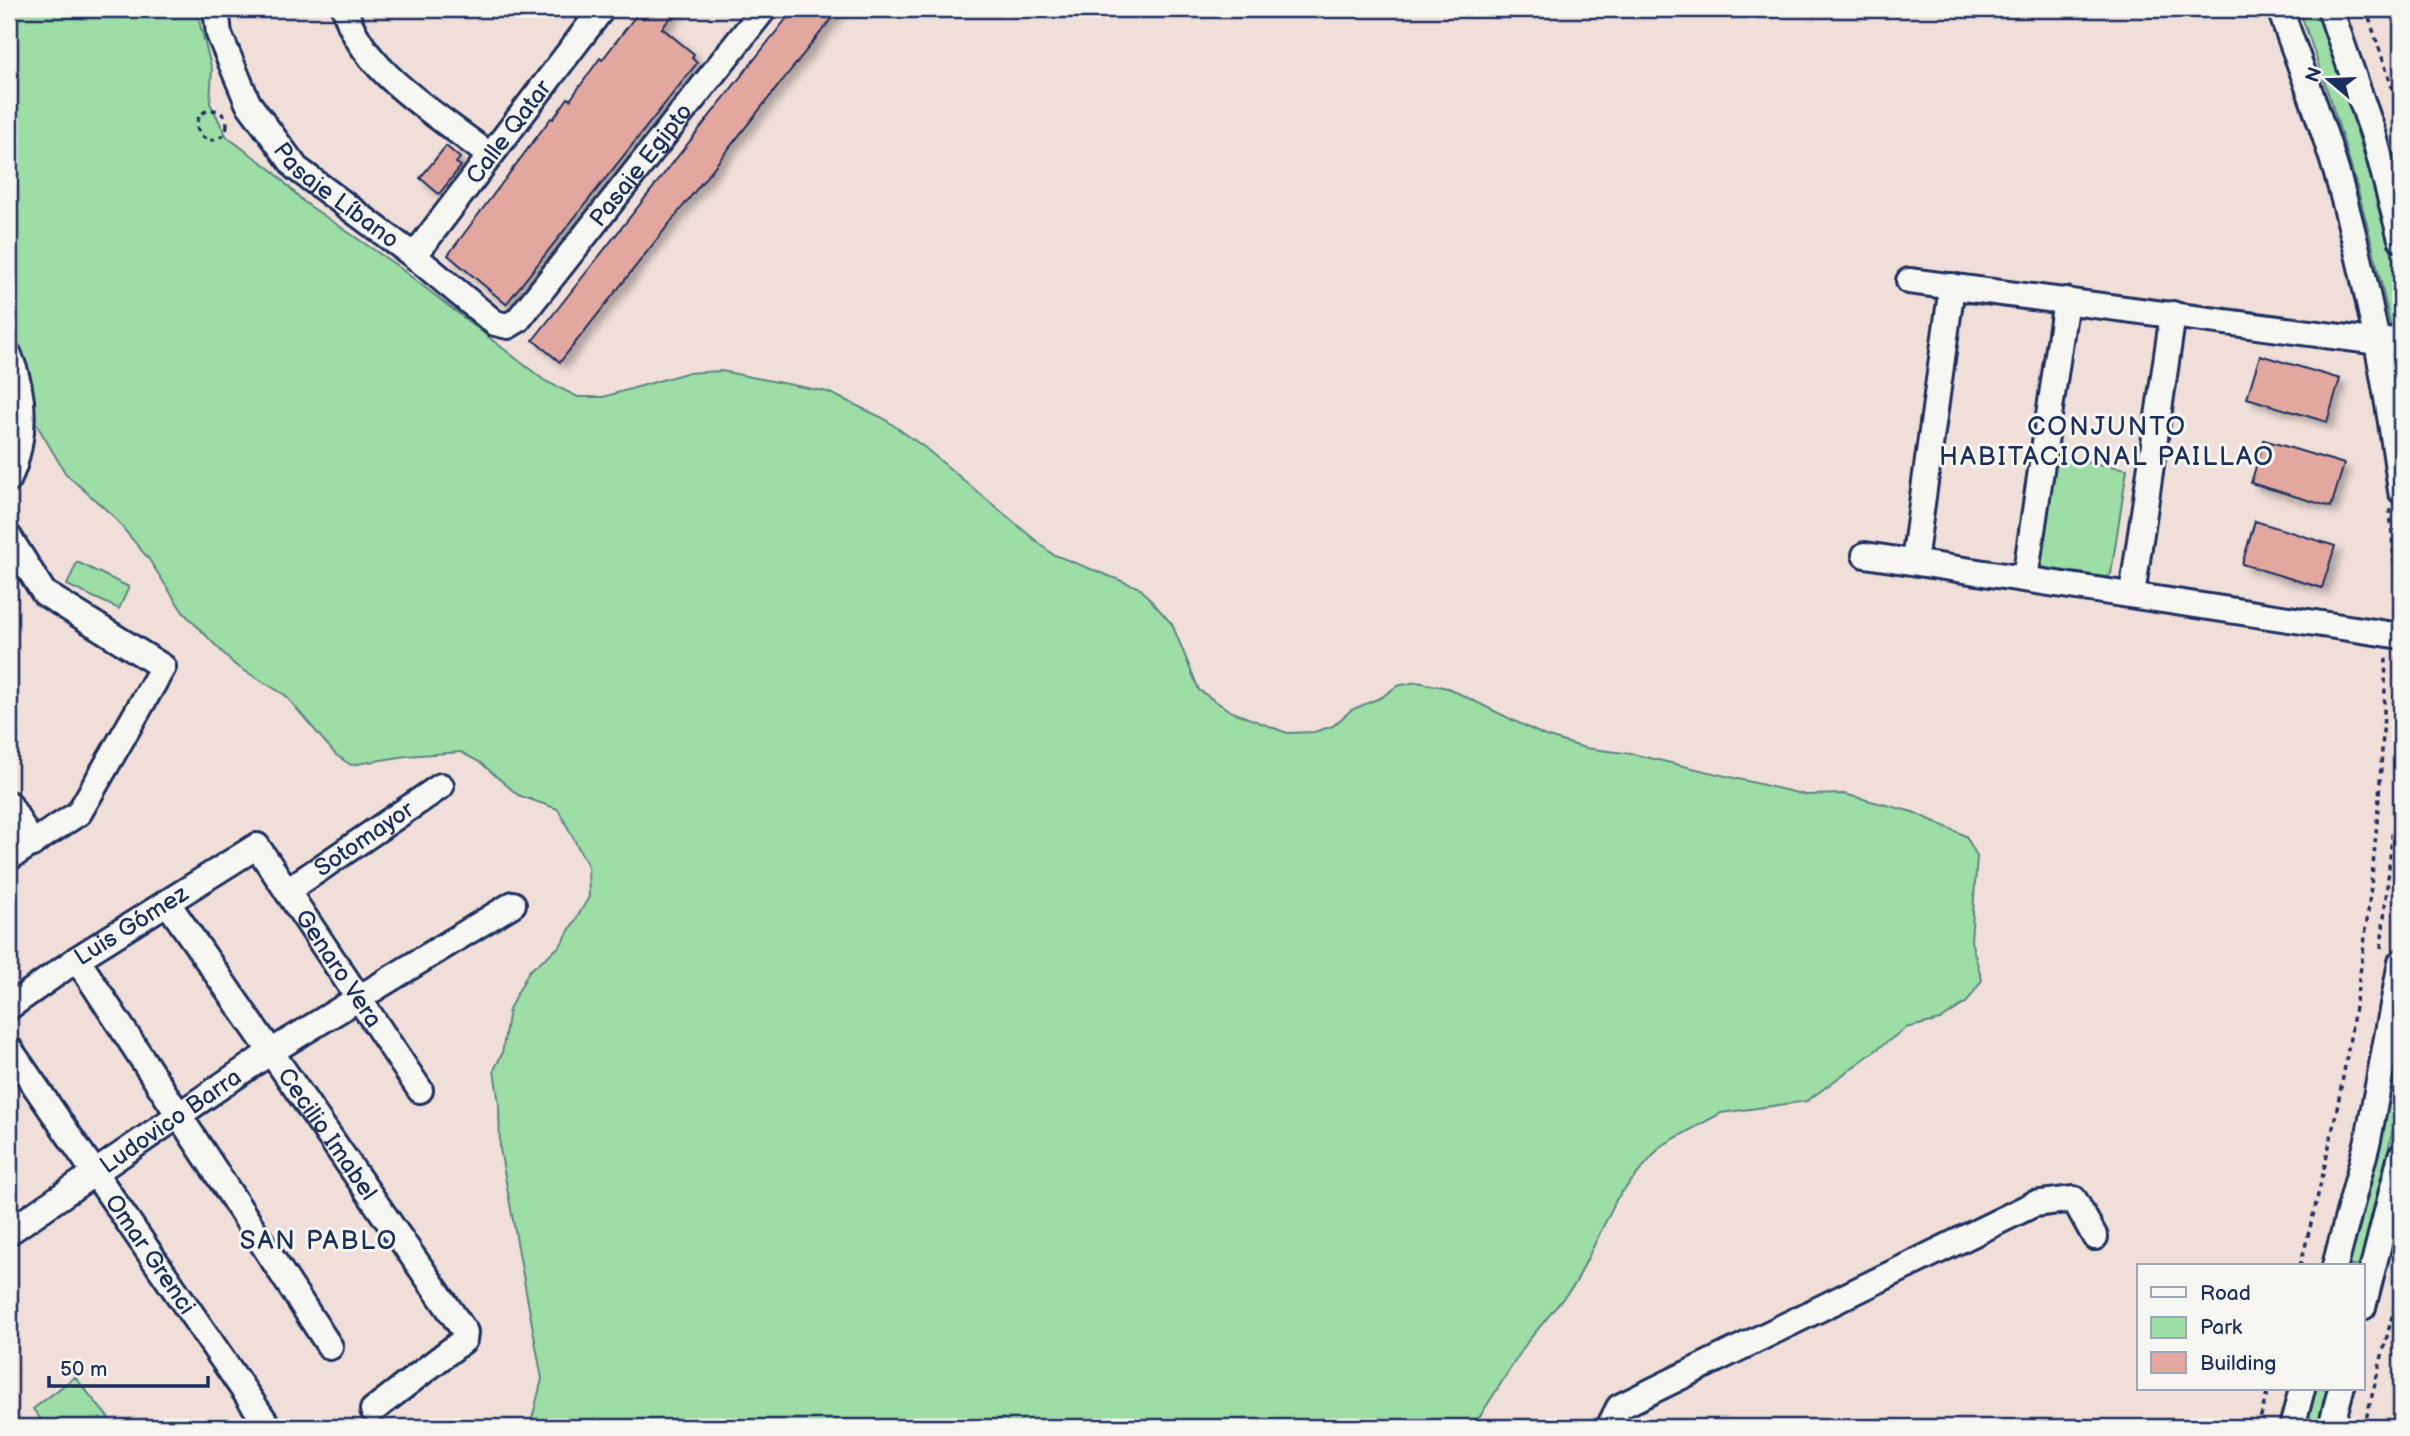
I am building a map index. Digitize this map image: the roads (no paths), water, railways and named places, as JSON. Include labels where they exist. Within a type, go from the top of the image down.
[{"type":"street","name":"Pasaje Líbano","points":[[216,9],[219,34],[248,103],[296,168],[414,256],[495,323],[508,326],[518,320]]},
{"type":"street","points":[[345,9],[348,22],[372,61],[489,155]]},
{"type":"street","name":"Calle Qatar","points":[[414,256],[603,9]]},
{"type":"street","name":"Pasaje Egipto","points":[[518,320],[764,9]]},
{"type":"street","points":[[2280,9],[2339,181],[2382,339],[2401,491]]},
{"type":"street","points":[[2330,9],[2374,136],[2401,239]]},
{"type":"street","points":[[1909,281],[2382,339]]},
{"type":"street","points":[[1914,562],[1952,286]]},
{"type":"street","points":[[2025,579],[2066,300]]},
{"type":"street","points":[[2132,596],[2173,314]]},
{"type":"street","points":[[9,355],[24,414],[15,464],[9,479]]},
{"type":"street","points":[[9,537],[44,593],[163,667],[79,813],[9,858]]},
{"type":"street","points":[[1865,555],[2394,635]]},
{"type":"street","name":"Sotomayor","points":[[287,891],[440,786]]},
{"type":"street","points":[[9,804],[32,844]]},
{"type":"street","name":"Genaro Vera","points":[[257,846],[420,1090]]},
{"type":"street","name":"Luis Gómez","points":[[9,1007],[77,959],[257,846]]},
{"type":"street","name":"Cecilio Imabel","points":[[166,902],[464,1332],[464,1340],[373,1410]]},
{"type":"street","name":"Ludovico Barra","points":[[9,1232],[269,1053],[513,904]]},
{"type":"street","points":[[77,959],[330,1347]]},
{"type":"street","points":[[2336,1264],[2368,1140],[2401,962]]},
{"type":"street","name":"Omar Grenci","points":[[9,1048],[270,1427]]},
{"type":"street","points":[[2364,1303],[2401,1156]]},
{"type":"street","points":[[1609,1427],[1619,1407],[2034,1204],[2074,1199],[2095,1237]]},
{"type":"street","points":[[2292,1427],[2302,1390]]},
{"type":"street","points":[[2331,1427],[2342,1390]]},
{"type":"district","name":"CONJUNTO HABITACIONAL PAILLAO","points":[[2107,441]]},
{"type":"district","name":"SAN PABLO","points":[[319,1240]]}]
